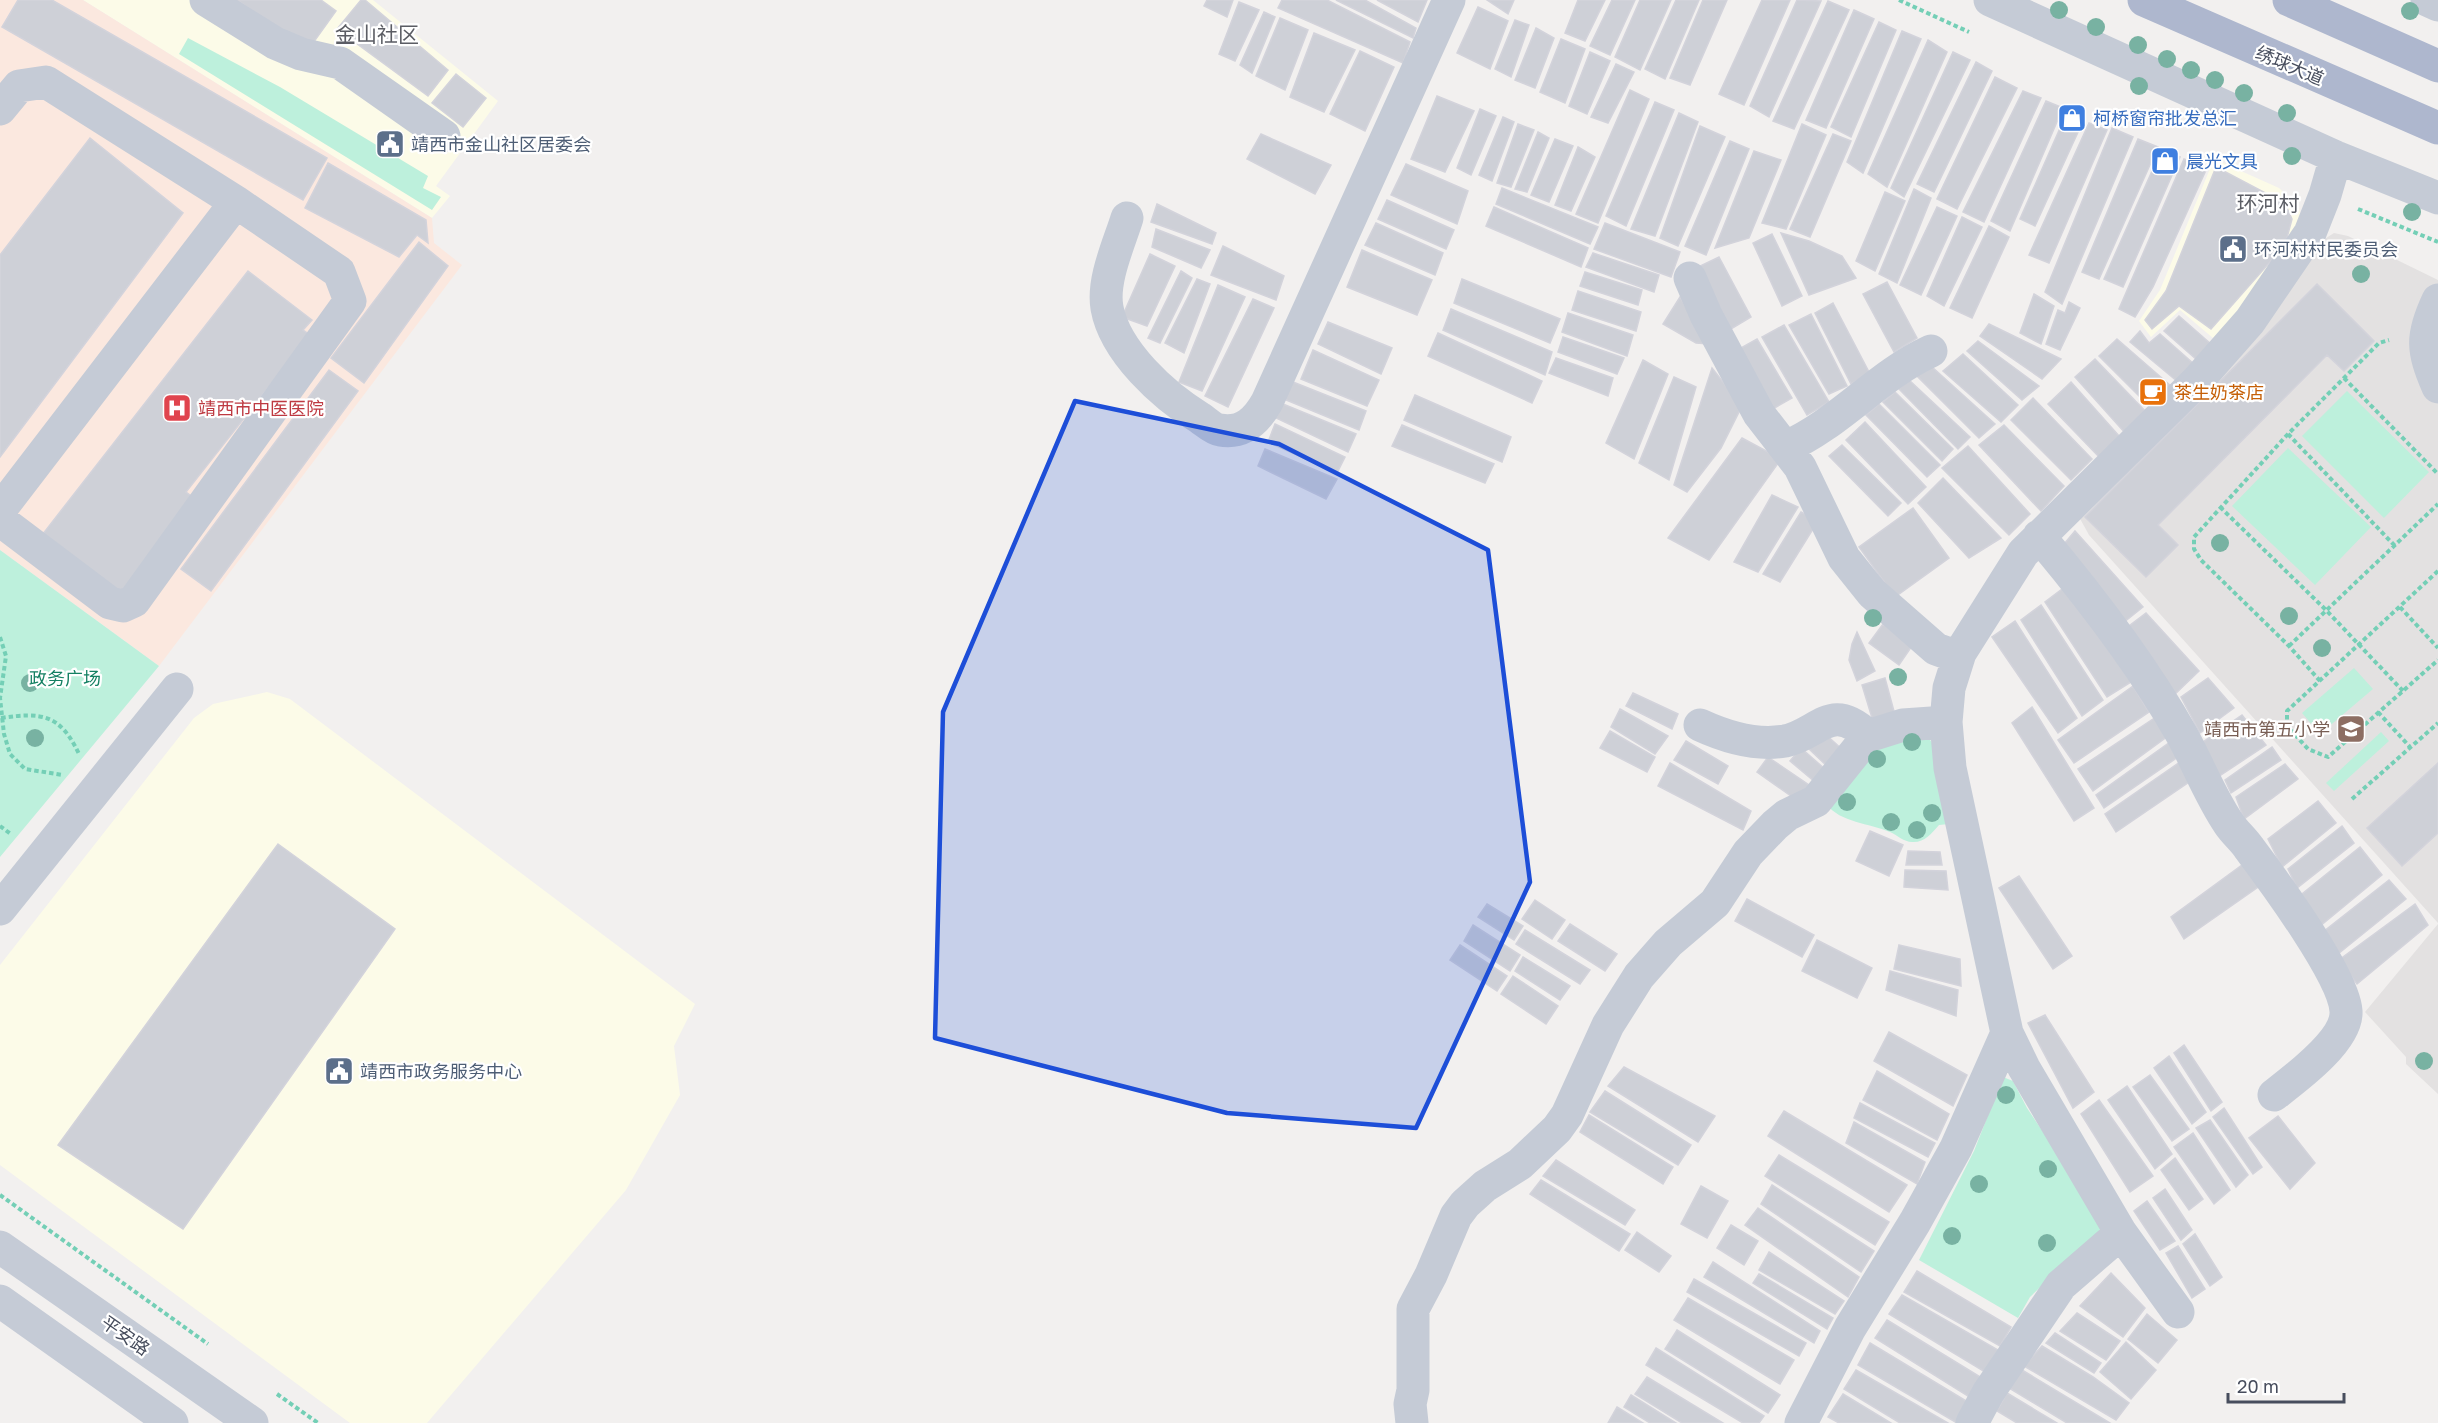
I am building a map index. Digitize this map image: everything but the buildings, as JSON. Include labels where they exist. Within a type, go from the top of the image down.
[{"type":"main road","name":"绣球大道","points":[[2144,0],[2438,128]]},
{"type":"main road","points":[[2289,0],[2438,66]]},
{"type":"street","points":[[206,0],[275,43],[301,54],[340,63],[444,136]]},
{"type":"street","points":[[1127,218],[1108,285],[1107,308],[1134,362],[1164,392],[1218,430],[1237,430],[1257,420],[1449,0]]},
{"type":"street","points":[[1990,0],[2336,157],[2438,198]]},
{"type":"street","points":[[2427,0],[2438,5]]},
{"type":"street","points":[[0,108],[19,86],[46,82],[236,202],[339,272],[350,301],[134,601],[123,606],[111,603],[0,520]]},
{"type":"street","points":[[2178,1312],[2121,1233],[2034,1086],[2007,1033],[1950,768],[1946,722],[1949,688],[1960,653],[2023,553],[2198,380],[2250,321],[2310,233],[2336,157]]},
{"type":"street","points":[[0,510],[236,202]]},
{"type":"street","points":[[1690,278],[1706,315],[1759,414],[1800,467],[1830,532],[1859,580],[1936,649],[1947,653],[1960,653]]},
{"type":"street","points":[[2438,300],[2429,320],[2424,342],[2427,362],[2438,387]]},
{"type":"street","points":[[1786,447],[1807,438],[1830,422],[1904,363],[1931,351]]},
{"type":"street","points":[[2038,536],[2091,599],[2144,676],[2181,734],[2230,826],[2271,878],[2334,973],[2343,995],[2345,1025],[2320,1056],[2274,1095]]},
{"type":"street","points":[[0,909],[177,689]]},
{"type":"street","points":[[1700,725],[1728,736],[1763,742],[1796,737],[1820,723],[1835,719],[1861,729],[1868,736]]},
{"type":"street","points":[[1412,1423],[1410,1404],[1414,1365],[1413,1309],[1431,1275],[1456,1216],[1473,1195],[1520,1164],[1557,1129],[1567,1115],[1608,1025],[1639,976],[1668,942],[1715,903],[1748,853],[1775,825],[1786,815],[1816,801],[1868,736],[1903,725],[1946,722]]},
{"type":"street","points":[[1801,1423],[1850,1328],[1915,1222],[1956,1148],[2007,1033]]},
{"type":"street","points":[[1972,1423],[1988,1393],[2061,1285],[2121,1233]]},
{"type":"street","name":"平安路","points":[[0,1247],[252,1423]]},
{"type":"street","points":[[0,1300],[172,1423]]},
{"type":"path","points":[[2320,681],[2289,646],[2201,560],[2194,549],[2194,537],[2288,434],[2379,343],[2398,336],[2412,337],[2424,342]]},
{"type":"path","points":[[2344,378],[2438,474]]},
{"type":"path","points":[[2288,434],[2396,546]]},
{"type":"path","points":[[2289,646],[2438,504]]},
{"type":"path","points":[[2220,507],[2326,610],[2403,691]]},
{"type":"path","points":[[2438,571],[2287,711],[2287,726],[2308,749],[2328,757],[2438,660]]},
{"type":"path","points":[[2400,607],[2438,648]]},
{"type":"path","points":[[0,637],[6,656],[0,698],[1,718],[10,754],[25,769],[71,777],[80,791],[78,812]]},
{"type":"path","points":[[2378,712],[2410,747]]},
{"type":"path","points":[[1,718],[40,715],[53,719],[70,736],[89,772],[111,771]]},
{"type":"path","points":[[2352,799],[2438,723]]},
{"type":"path","points":[[0,1195],[212,1347]]},
{"type":"path","points":[[270,1389],[318,1423]]},
{"type":"highlighted area","points":[[1075,401],[1279,444],[1488,550],[1530,882],[1416,1128],[1227,1113],[935,1038],[943,712]]},
{"type":"shaded area","name":"靖西市中医医院","points":[[0,0],[83,0],[432,218],[434,243],[462,265],[159,666],[0,550]]},
{"type":"shaded area","name":"靖西市金山社区居委会","points":[[83,0],[373,0],[498,101],[436,186],[450,196],[432,218]]},
{"type":"shaded area","name":"环河村村民委员会","points":[[2214,159],[2279,188],[2298,206],[2301,215],[2298,228],[2220,344],[2180,310],[2151,337],[2139,321],[2160,290]]},
{"type":"shaded area","name":"靖西市第五小学","points":[[2334,233],[2348,236],[2438,280],[2438,923],[2089,535],[2078,515],[2323,240]]},
{"type":"shaded area","name":"靖西市政务服务中心","points":[[267,692],[290,699],[695,1004],[674,1046],[680,1095],[626,1190],[427,1423],[350,1423],[0,1165],[0,965],[194,718],[213,704]]},
{"type":"shaded area","points":[[2438,924],[2438,1094],[2406,1064],[2406,1057],[2365,1012]]},
{"type":"green space","points":[[188,38],[280,87],[428,176],[423,188],[441,197],[432,210],[179,54]]},
{"type":"green space","points":[[2347,391],[2429,472],[2384,518],[2302,436]]},
{"type":"green space","points":[[2288,448],[2371,527],[2315,585],[2232,506]]},
{"type":"green space","name":"政务广场","points":[[0,550],[159,666],[0,857]]},
{"type":"green space","points":[[2354,668],[2373,689],[2320,734],[2302,713]]},
{"type":"green space","points":[[2381,732],[2389,741],[2334,791],[2326,783]]},
{"type":"green space","points":[[1926,733],[1932,743],[1949,824],[1939,825],[1920,841],[1909,842],[1882,829],[1847,819],[1826,804],[1869,748]]},
{"type":"green space","points":[[2003,1077],[2013,1081],[2027,1108],[2103,1222],[2100,1230],[2030,1297],[2018,1318],[1919,1260],[1974,1151]]},
{"type":"place","name":"柯桥窗帘批发总汇","points":[[2072,118]]},
{"type":"place","name":"靖西市金山社区居委会","points":[[390,144]]},
{"type":"place","name":"晨光文具","points":[[2165,161]]},
{"type":"place","name":"环河村村民委员会","points":[[2233,249]]},
{"type":"place","name":"茶生奶茶店","points":[[2153,392]]},
{"type":"place","name":"靖西市中医医院","points":[[177,408]]},
{"type":"place","name":"靖西市第五小学","points":[[2351,729]]},
{"type":"place","name":"靖西市政务服务中心","points":[[339,1071]]},
{"type":"district","name":"金山社区","points":[[377,34]]},
{"type":"district","name":"环河村","points":[[2268,203]]}]
